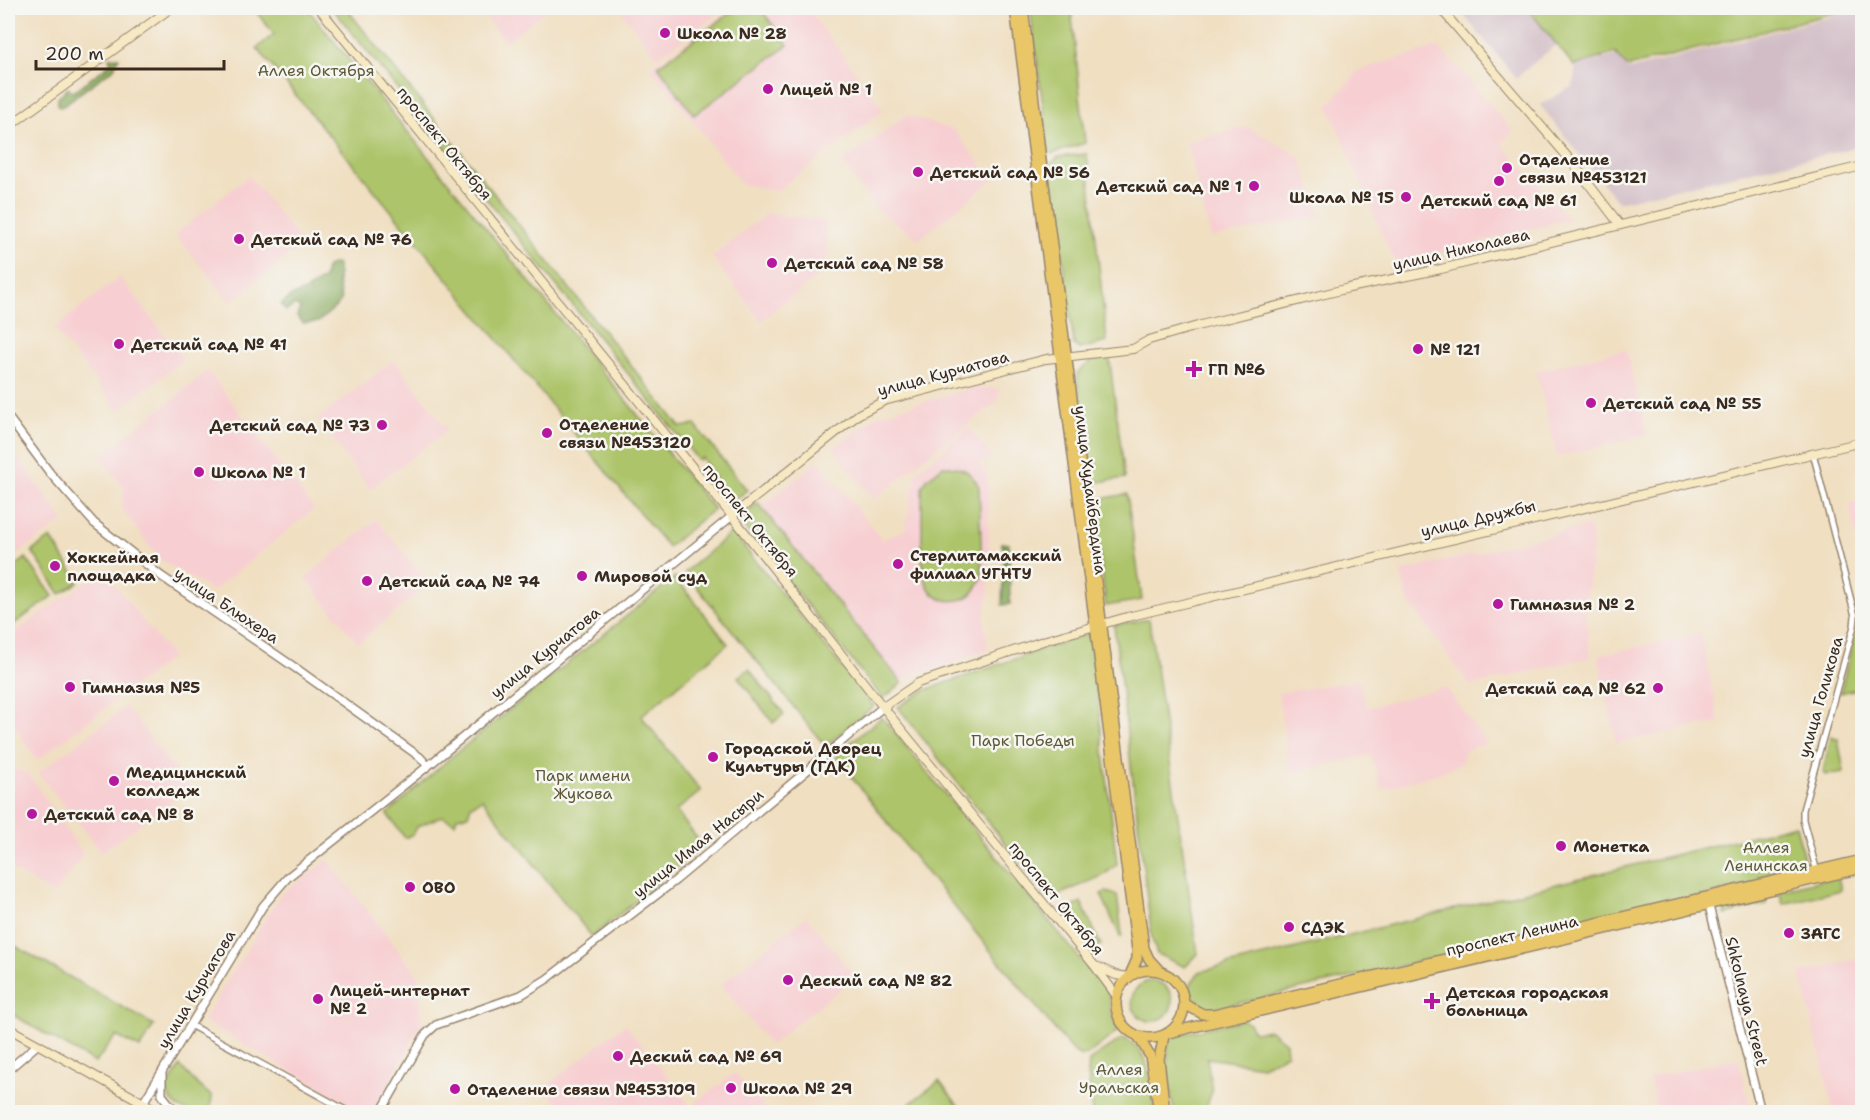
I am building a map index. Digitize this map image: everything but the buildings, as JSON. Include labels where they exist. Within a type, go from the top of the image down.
[{"type":"main road","points":[[8,127],[171,8]]},
{"type":"main road","name":"проспект Октября","points":[[319,8],[732,516],[883,707],[1094,964],[1116,995]]},
{"type":"main road","name":"улица Худайбердина","points":[[1015,8],[1098,625],[1137,950],[1137,959],[1129,976]]},
{"type":"main road","name":"улица Худайбердина","points":[[1023,8],[1063,356]]},
{"type":"main road","points":[[1440,8],[1566,156],[1620,225]]},
{"type":"main road","name":"улица Николаева","points":[[1063,356],[1133,349],[1149,340],[1201,325],[1349,288],[1434,271],[1863,166]]},
{"type":"main road","name":"улица Курчатова","points":[[732,516],[872,406],[899,397],[1063,356]]},
{"type":"main road","name":"улица Дружбы","points":[[1098,625],[1292,576],[1863,442]]},
{"type":"main road","name":"улица Худайбердина","points":[[1098,625],[1144,948],[1149,959],[1159,970]]},
{"type":"main road","name":"улица Имая Насыри","points":[[883,707],[918,683],[1098,625]]},
{"type":"main road","name":"проспект Ленина","points":[[1166,1034],[1817,874],[1863,860]]},
{"type":"main road","name":"проспект Ленина","points":[[1817,874],[1863,868]]},
{"type":"main road","name":"проспект Ленина","points":[[1184,1004],[1203,1014],[1214,1014],[1708,901]]},
{"type":"main road","points":[[1094,964],[1106,971],[1129,976]]},
{"type":"main road","points":[[1138,1036],[1155,1038],[1166,1034],[1179,1022],[1184,1004],[1183,994],[1178,984],[1169,975],[1159,970],[1149,969],[1129,976],[1116,995],[1115,1007],[1122,1024],[1138,1036],[1149,1052],[1156,1069],[1166,1113]]},
{"type":"main road","points":[[8,1028],[160,1113]]},
{"type":"main road","points":[[1159,1113],[1156,1069],[1166,1034]]},
{"type":"street","name":"улица Блюхера","points":[[8,417],[50,473],[94,523],[161,576],[307,676],[429,766]]},
{"type":"street","name":"улица Голикова","points":[[1813,453],[1855,616],[1803,810],[1803,820],[1817,874]]},
{"type":"street","name":"улица Курчатова","points":[[143,1103],[274,891],[315,855],[429,766],[732,516]]},
{"type":"street","name":"улица Имая Насыри","points":[[381,1113],[430,1029],[452,1018],[521,995],[547,979],[676,880],[883,707]]},
{"type":"street","name":"Shkolnaya Street","points":[[1708,901],[1761,1113]]},
{"type":"street","points":[[190,1025],[349,1113]]},
{"type":"street","points":[[8,1070],[37,1045]]},
{"type":"street","points":[[163,1069],[162,1095],[176,1113]]},
{"type":"shaded area","points":[[478,8],[549,8],[505,42]]},
{"type":"shaded area","name":"Школа № 28","points":[[619,8],[725,8],[657,58]]},
{"type":"shaded area","name":"Лицей № 1","points":[[732,8],[807,8],[884,110],[776,191],[742,184],[651,68]]},
{"type":"shaded area","points":[[1458,8],[1528,8],[1558,43],[1516,78]]},
{"type":"shaded area","points":[[1862,8],[1862,146],[1618,202],[1540,105],[1573,86],[1576,66],[1617,55],[1629,70]]},
{"type":"shaded area","name":"Школа № 15","points":[[1439,47],[1513,131],[1501,143],[1569,219],[1398,264],[1390,252],[1328,106],[1359,70]]},
{"type":"shaded area","name":"Детский сад № 56","points":[[906,115],[954,130],[993,180],[919,239],[877,210],[842,163]]},
{"type":"shaded area","name":"Детский сад № 1","points":[[1248,127],[1300,157],[1321,216],[1211,238],[1186,141]]},
{"type":"shaded area","name":"Детский сад № 76","points":[[249,176],[303,244],[230,302],[175,234]]},
{"type":"shaded area","name":"Детский сад № 58","points":[[767,213],[826,221],[827,269],[761,321],[712,257]]},
{"type":"shaded area","name":"Детский сад № 41","points":[[120,277],[184,360],[118,410],[54,328]]},
{"type":"shaded area","name":"Детский сад № 55","points":[[1626,349],[1647,435],[1557,457],[1536,371]]},
{"type":"shaded area","name":"Детский сад № 73","points":[[394,360],[448,430],[370,489],[317,419]]},
{"type":"shaded area","name":"Школа № 1","points":[[208,371],[314,509],[213,591],[159,559],[121,508],[124,488],[100,457]]},
{"type":"shaded area","points":[[971,388],[1000,389],[997,402],[874,500],[833,448],[878,415]]},
{"type":"shaded area","name":"Стерлитамакский филиал УГНТУ","points":[[969,428],[991,456],[980,465],[988,476],[989,589],[984,618],[988,650],[926,672],[920,669],[902,683],[761,507],[818,461],[882,540],[905,530],[916,472]]},
{"type":"shaded area","points":[[8,444],[64,521],[8,560]]},
{"type":"shaded area","points":[[1862,500],[1862,560],[1849,504]]},
{"type":"shaded area","name":"Детский сад № 74","points":[[376,519],[429,584],[358,643],[305,578]]},
{"type":"shaded area","name":"Гимназия № 2","points":[[1586,526],[1590,528],[1594,553],[1590,554],[1585,608],[1591,657],[1470,686],[1408,601],[1401,572]]},
{"type":"shaded area","name":"Гимназия №5","points":[[103,570],[172,657],[37,760],[8,717],[8,637]]},
{"type":"shaded area","name":"Детский сад № 62","points":[[1701,634],[1719,722],[1616,743],[1598,655]]},
{"type":"shaded area","points":[[1359,680],[1367,708],[1445,687],[1487,743],[1465,751],[1462,763],[1440,773],[1382,789],[1371,755],[1290,772],[1278,693]]},
{"type":"shaded area","name":"Медицинский колледж","points":[[126,707],[189,788],[102,852],[38,773]]},
{"type":"shaded area","name":"Детский сад № 8","points":[[8,768],[28,773],[83,854],[54,895],[8,867]]},
{"type":"shaded area","name":"Лицей-интернат № 2","points":[[328,860],[420,978],[421,1024],[374,1112],[363,1112],[203,1021],[280,895]]},
{"type":"shaded area","name":"Деский сад № 82","points":[[806,916],[855,977],[770,1045],[721,984]]},
{"type":"shaded area","points":[[1862,958],[1862,1112],[1834,1112],[1800,973]]},
{"type":"shaded area","name":"Деский сад № 69","points":[[625,1024],[690,1105],[681,1112],[564,1112],[544,1088]]},
{"type":"shaded area","points":[[1738,1058],[1751,1112],[1657,1112],[1649,1078]]},
{"type":"shaded area","name":"Школа № 29","points":[[735,1073],[768,1112],[689,1112],[695,1103]]},
{"type":"green space","name":"Аллея Октября","points":[[253,8],[307,8],[714,509],[668,547],[257,48],[274,34]]},
{"type":"green space","points":[[332,8],[346,8],[680,427],[695,425],[747,490],[732,503],[702,458],[698,460]]},
{"type":"green space","points":[[737,8],[760,8],[788,45],[694,115],[658,66]]},
{"type":"green space","points":[[1030,8],[1071,8],[1085,143],[1052,154],[1049,152]]},
{"type":"green space","points":[[1527,8],[1852,8],[1628,67],[1615,53],[1574,66]]},
{"type":"green space","points":[[119,57],[114,68],[61,107],[58,105],[58,97],[68,88],[73,92],[111,63],[109,58]]},
{"type":"green space","points":[[1087,154],[1107,342],[1079,349],[1074,345],[1050,165],[1058,157]]},
{"type":"green space","points":[[332,264],[338,265],[341,300],[338,305],[318,322],[303,323],[297,316],[300,308],[295,305],[286,311],[281,305],[291,296],[303,292],[324,278],[326,268]]},
{"type":"green space","points":[[1109,356],[1125,478],[1091,483],[1077,373],[1094,359]]},
{"type":"green space","points":[[943,466],[965,470],[979,487],[982,574],[974,591],[968,597],[959,600],[946,600],[936,596],[929,589],[923,568],[922,487],[927,479]]},
{"type":"green space","points":[[1127,494],[1142,600],[1106,606],[1093,500]]},
{"type":"green space","points":[[758,503],[902,683],[883,699],[738,519]]},
{"type":"green space","points":[[732,532],[874,706],[825,746],[685,572]]},
{"type":"green space","name":"Хоккейная площадка","points":[[51,538],[79,582],[60,594],[32,551]]},
{"type":"green space","points":[[1001,543],[1009,544],[1010,604],[1002,605],[1004,550]]},
{"type":"green space","points":[[26,558],[53,596],[8,628],[8,572]]},
{"type":"green space","name":"Парк имени Жукова","points":[[675,577],[728,644],[641,716],[701,791],[676,811],[703,846],[592,937],[482,799],[471,805],[468,815],[457,817],[455,823],[442,816],[418,826],[413,834],[405,838],[387,814],[450,758]]},
{"type":"green space","points":[[1149,619],[1198,954],[1185,967],[1157,954],[1152,939],[1114,625]]},
{"type":"green space","points":[[1862,632],[1862,688],[1840,693],[1855,633]]},
{"type":"green space","name":"Парк Победы","points":[[1090,633],[1117,864],[1104,875],[1049,899],[898,707],[925,690]]},
{"type":"green space","points":[[749,669],[784,714],[773,723],[738,677]]},
{"type":"green space","points":[[882,717],[1109,994],[1112,1016],[1119,1030],[1087,1055],[1079,1055],[1070,1048],[922,867],[837,758],[836,754]]},
{"type":"green space","points":[[1831,736],[1838,739],[1844,772],[1825,775],[1823,772]]},
{"type":"green space","name":"Аллея Ленинская","points":[[1796,825],[1807,872],[1209,1010],[1195,1007],[1188,988],[1199,972]]},
{"type":"green space","points":[[1838,876],[1841,890],[1783,904],[1779,890]]},
{"type":"green space","points":[[1106,892],[1117,895],[1122,935],[1120,937],[1101,894]]},
{"type":"green space","points":[[1764,893],[1766,904],[1725,915],[1722,903]]},
{"type":"green space","points":[[1081,902],[1101,945],[1093,948],[1066,912]]},
{"type":"green space","points":[[8,942],[154,1025],[140,1048],[116,1036],[95,1063],[8,1012]]},
{"type":"green space","points":[[1152,981],[1166,987],[1172,1001],[1166,1015],[1152,1021],[1138,1015],[1132,1001],[1138,987]]},
{"type":"green space","points":[[1242,1020],[1249,1023],[1254,1032],[1270,1030],[1286,1043],[1287,1054],[1262,1066],[1207,1058],[1212,1092],[1204,1112],[1174,1112],[1167,1070],[1168,1041],[1185,1033]]},
{"type":"green space","name":"Аллея Уральская","points":[[1123,1038],[1140,1051],[1145,1060],[1151,1080],[1154,1112],[1092,1112],[1089,1061]]},
{"type":"green space","points":[[180,1066],[212,1096],[210,1112],[188,1111],[172,1102],[166,1089]]},
{"type":"green space","points":[[939,1081],[958,1105],[949,1112],[899,1112]]},
{"type":"place","name":"Школа № 28","points":[[665,33]]},
{"type":"place","name":"Лицей № 1","points":[[768,89]]},
{"type":"place","name":"Отделение связи №453121","points":[[1507,168]]},
{"type":"place","name":"Детский сад № 56","points":[[918,172]]},
{"type":"place","name":"Детский сад № 61","points":[[1499,181]]},
{"type":"place","name":"Детский сад № 1","points":[[1254,186]]},
{"type":"place","name":"Школа № 15","points":[[1406,197]]},
{"type":"place","name":"Детский сад № 76","points":[[239,239]]},
{"type":"place","name":"Детский сад № 58","points":[[772,263]]},
{"type":"place","name":"Детский сад № 41","points":[[119,344]]},
{"type":"place","name":"№ 121","points":[[1418,349]]},
{"type":"place","name":"ГП №6","points":[[1194,369]]},
{"type":"place","name":"Детский сад № 55","points":[[1591,403]]},
{"type":"place","name":"Детский сад № 73","points":[[382,425]]},
{"type":"place","name":"Отделение связи №453120","points":[[547,433]]},
{"type":"place","name":"Школа № 1","points":[[199,472]]},
{"type":"place","name":"Стерлитамакский филиал УГНТУ","points":[[898,564]]},
{"type":"place","name":"Хоккейная площадка","points":[[55,566]]},
{"type":"place","name":"Мировой суд","points":[[582,576]]},
{"type":"place","name":"Детский сад № 74","points":[[367,581]]},
{"type":"place","name":"Гимназия № 2","points":[[1498,604]]},
{"type":"place","name":"Гимназия №5","points":[[70,687]]},
{"type":"place","name":"Детский сад № 62","points":[[1658,688]]},
{"type":"place","name":"Городской Дворец Культуры (ГДК)","points":[[713,757]]},
{"type":"place","name":"Медицинский колледж","points":[[114,781]]},
{"type":"place","name":"Детский сад № 8","points":[[32,814]]},
{"type":"place","name":"Монетка","points":[[1561,846]]},
{"type":"place","name":"ОВО","points":[[410,887]]},
{"type":"place","name":"СДЭК","points":[[1289,927]]},
{"type":"place","name":"ЗАГС","points":[[1789,933]]},
{"type":"place","name":"Деский сад № 82","points":[[788,980]]},
{"type":"place","name":"Лицей-интернат № 2","points":[[318,999]]},
{"type":"place","name":"Детская городская больница","points":[[1432,1001]]},
{"type":"place","name":"Деский сад № 69","points":[[618,1056]]},
{"type":"place","name":"Школа № 29","points":[[731,1088]]},
{"type":"place","name":"Отделение связи №453109","points":[[455,1089]]}]
